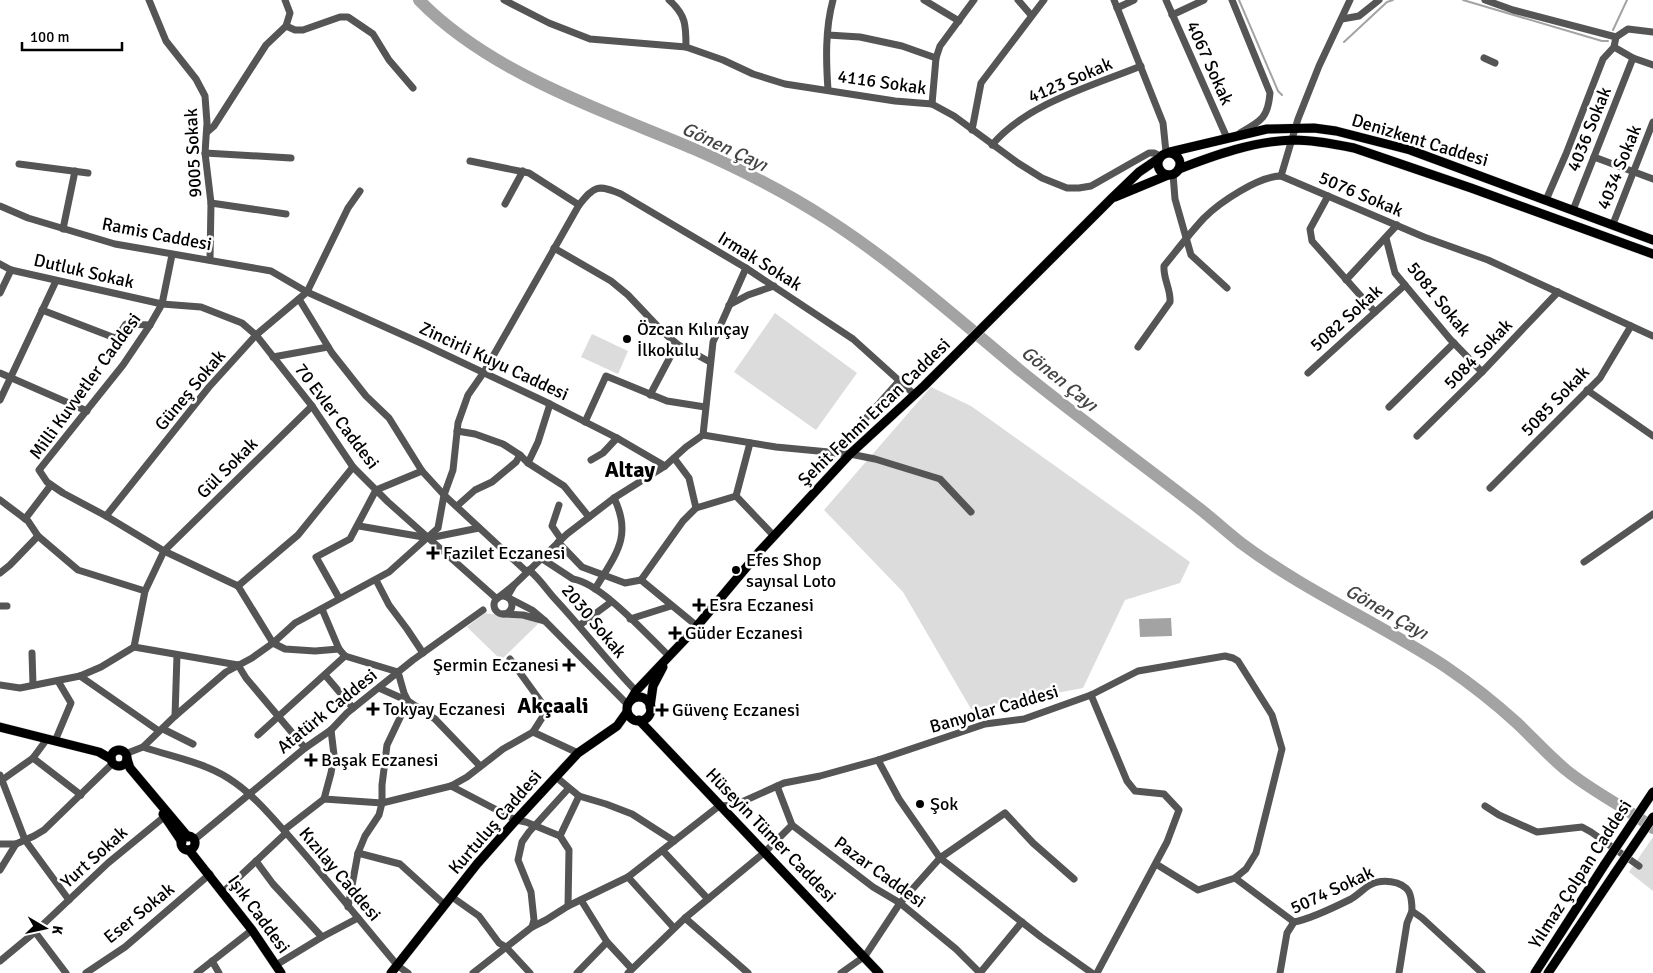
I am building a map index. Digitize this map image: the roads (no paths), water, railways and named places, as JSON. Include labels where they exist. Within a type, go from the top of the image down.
[{"type":"main road","name":"Denizkent Caddesi","points":[[1164,155],[1231,137],[1267,130],[1296,128],[1336,131],[1410,150],[1653,240]]},
{"type":"main road","name":"Denizkent Caddesi","points":[[1173,173],[1221,154],[1251,146],[1292,140],[1354,148],[1653,254]]},
{"type":"main road","points":[[1164,155],[1179,158],[1180,166],[1173,173],[1160,170],[1158,167],[1164,155]]},
{"type":"main road","name":"Şehit Fehmi Ercan Caddesi","points":[[628,706],[636,691],[697,626],[774,536],[850,454],[924,386],[1111,199],[1140,172],[1164,155]]},
{"type":"main road","name":"Şehit Fehmi Ercan Caddesi","points":[[1111,199],[1173,173]]},
{"type":"main road","name":"Şehit Fehmi Ercan Caddesi","points":[[657,740],[650,711],[653,686],[669,656]]},
{"type":"main road","points":[[636,697],[643,698],[649,703],[650,711],[643,720],[639,720],[631,718],[628,706],[636,697]]},
{"type":"main road","name":"Kurtuluş Caddesi","points":[[391,973],[477,864],[516,820],[578,753],[617,726],[628,706]]},
{"type":"main road","name":"Hüseyin Tümer Caddesi","points":[[639,720],[719,806],[865,956],[879,973]]},
{"type":"main road","points":[[0,727],[89,749],[105,754],[115,762],[125,763],[123,754]]},
{"type":"main road","points":[[89,749],[123,754]]},
{"type":"main road","points":[[115,762],[113,753],[123,754]]},
{"type":"main road","name":"Işık Caddesi","points":[[123,754],[130,768],[190,842],[210,874],[279,969]]},
{"type":"main road","name":"Işık Caddesi","points":[[115,762],[127,771],[164,817],[190,842]]},
{"type":"main road","name":"Yılmaz Çolpan Caddesi","points":[[1535,973],[1653,792]]},
{"type":"main road","name":"Yılmaz Çolpan Caddesi","points":[[1548,973],[1653,817]]},
{"type":"street","name":"9005 Sokak","points":[[149,0],[166,41],[202,89],[207,110],[205,154],[211,203],[210,260]]},
{"type":"street","points":[[207,132],[214,126],[266,45],[286,26],[290,13],[285,0]]},
{"type":"street","name":"4116 Sokak","points":[[504,0],[549,23],[590,39],[686,47],[723,60],[753,74],[786,84],[895,101],[932,104],[944,109],[992,145],[1042,178],[1067,188],[1091,186],[1150,153],[1164,155]]},
{"type":"street","points":[[669,0],[679,10],[683,18],[686,28],[686,47]]},
{"type":"street","points":[[828,90],[826,60],[834,0]]},
{"type":"street","points":[[924,0],[959,21]]},
{"type":"street","points":[[932,104],[936,58],[940,46],[974,0]]},
{"type":"street","points":[[1018,0],[1031,15]]},
{"type":"street","points":[[972,130],[981,83],[1044,0]]},
{"type":"street","points":[[1114,0],[1163,123],[1164,155]]},
{"type":"street","points":[[1117,8],[1134,0]]},
{"type":"street","name":"4067 Sokak","points":[[1166,0],[1231,137]]},
{"type":"street","points":[[1172,15],[1195,2],[1204,0]]},
{"type":"street","points":[[1231,137],[1260,122],[1266,115],[1270,92],[1232,0]]},
{"type":"street","points":[[1138,347],[1170,302],[1171,295],[1165,277],[1164,266],[1185,240],[1205,217],[1240,192],[1263,179],[1281,176],[1298,119],[1319,66],[1350,0]]},
{"type":"street","points":[[1342,18],[1358,16],[1379,0]]},
{"type":"street","points":[[1485,0],[1513,10],[1616,37]]},
{"type":"street","points":[[286,26],[295,30],[303,30],[340,16],[348,17],[373,34],[389,60],[413,88]]},
{"type":"street","points":[[1546,200],[1603,60],[1614,46],[1616,37],[1628,29],[1653,32]]},
{"type":"street","points":[[828,35],[860,37],[902,46],[936,58]]},
{"type":"street","points":[[1614,46],[1633,58],[1653,65]]},
{"type":"street","points":[[1484,58],[1495,63]]},
{"type":"street","name":"4036 Sokak","points":[[1573,210],[1633,58]]},
{"type":"street","name":"4123 Sokak","points":[[992,145],[1003,132],[1043,106],[1141,66]]},
{"type":"street","name":"4034 Sokak","points":[[1613,224],[1653,122]]},
{"type":"street","points":[[205,154],[291,158]]},
{"type":"street","points":[[1594,157],[1653,179]]},
{"type":"street","points":[[470,161],[529,173],[579,205]]},
{"type":"street","points":[[18,164],[88,173]]},
{"type":"street","points":[[63,229],[75,171]]},
{"type":"street","points":[[505,204],[523,171]]},
{"type":"street","points":[[1173,173],[1175,199],[1185,240],[1191,255],[1227,288]]},
{"type":"street","name":"5076 Sokak","points":[[1281,176],[1488,260],[1653,336]]},
{"type":"street","name":"Irmak Sokak","points":[[429,538],[438,528],[444,495],[453,470],[458,431],[468,395],[484,372],[579,205],[591,190],[601,188],[621,194],[746,268],[852,339],[914,395]]},
{"type":"street","points":[[307,292],[348,208],[360,191]]},
{"type":"street","points":[[1328,196],[1310,229],[1312,241],[1375,312]]},
{"type":"street","points":[[211,203],[286,214]]},
{"type":"street","name":"Ramis Caddesi","points":[[0,206],[63,229],[115,244],[271,271],[307,292]]},
{"type":"street","points":[[1346,280],[1398,225]]},
{"type":"street","name":"5081 Sokak","points":[[1386,238],[1395,273],[1454,343],[1482,372]]},
{"type":"street","points":[[554,248],[611,281],[628,294],[662,331],[677,344],[710,362]]},
{"type":"street","name":"Milli Kuvvetler Caddesi","points":[[172,255],[162,304],[150,325],[124,365],[39,470],[47,482],[63,493],[164,551],[238,586]]},
{"type":"street","name":"Dutluk Sokak","points":[[0,264],[11,270],[162,304]]},
{"type":"street","points":[[703,435],[704,408],[713,342],[746,268]]},
{"type":"street","points":[[0,293],[11,270]]},
{"type":"street","points":[[0,400],[56,281]]},
{"type":"street","name":"5082 Sokak","points":[[1308,373],[1405,285]]},
{"type":"street","points":[[729,305],[748,295],[774,286]]},
{"type":"street","name":"Güneş Sokak","points":[[106,516],[209,387],[256,335],[307,292]]},
{"type":"street","name":"Zincirli Kuyu Caddesi","points":[[307,292],[550,404],[617,438],[665,466]]},
{"type":"street","name":"5084 Sokak","points":[[1417,436],[1482,372],[1558,292]]},
{"type":"street","name":"2030 Sokak","points":[[299,299],[328,347],[366,396],[389,418],[422,471],[479,528],[528,571],[539,578],[553,597],[580,625],[609,663],[636,691]]},
{"type":"street","name":"70 Evler Caddesi","points":[[162,304],[202,307],[242,323],[256,335],[312,406],[353,467],[376,490],[501,599],[532,610],[544,622]]},
{"type":"street","points":[[42,310],[115,338],[126,324],[150,325]]},
{"type":"street","name":"5085 Sokak","points":[[1490,488],[1600,378],[1631,326]]},
{"type":"street","points":[[1389,408],[1454,343]]},
{"type":"street","points":[[650,395],[677,344]]},
{"type":"street","points":[[273,357],[328,347]]},
{"type":"street","points":[[0,373],[87,411]]},
{"type":"street","points":[[585,422],[606,376],[667,401],[704,408]]},
{"type":"street","points":[[835,452],[899,381]]},
{"type":"street","points":[[1587,390],[1653,436]]},
{"type":"street","points":[[528,463],[538,442],[550,404]]},
{"type":"street","name":"Gül Sokak","points":[[164,551],[312,406]]},
{"type":"street","points":[[458,431],[475,434],[503,444],[520,455],[528,463],[564,486],[589,517]]},
{"type":"street","points":[[501,599],[512,601],[512,607],[509,612],[501,613],[495,608],[501,599],[541,558],[614,498],[665,466],[703,435],[776,447],[835,452],[875,459],[940,479],[971,512]]},
{"type":"street","points":[[591,460],[603,453],[617,438]]},
{"type":"street","points":[[736,496],[750,443]]},
{"type":"street","points":[[457,506],[475,490],[492,482],[516,462],[520,455]]},
{"type":"street","points":[[674,458],[689,478],[696,508]]},
{"type":"street","points":[[339,649],[315,651],[285,649],[273,643],[238,586],[298,535],[353,467]]},
{"type":"street","points":[[339,598],[316,557],[350,539],[359,526],[376,490],[422,471]]},
{"type":"street","points":[[25,519],[51,484]]},
{"type":"street","points":[[559,505],[552,526],[560,541],[582,568],[625,583],[641,580],[683,520],[696,508],[736,496]]},
{"type":"street","points":[[736,496],[774,536]]},
{"type":"street","points":[[595,589],[619,547],[622,537],[621,514],[614,498]]},
{"type":"street","points":[[0,500],[25,519],[38,536],[78,570],[145,591]]},
{"type":"street","points":[[1584,562],[1653,514]]},
{"type":"street","points":[[359,526],[429,538],[479,528]]},
{"type":"street","points":[[0,573],[38,536]]},
{"type":"street","points":[[123,754],[143,747],[175,716],[226,672],[252,658],[273,643],[295,623],[389,572],[429,538]]},
{"type":"street","points":[[134,647],[145,591],[164,551]]},
{"type":"street","points":[[541,558],[573,579],[595,589],[669,656]]},
{"type":"street","points":[[376,580],[389,605],[423,653]]},
{"type":"street","points":[[641,580],[697,626]]},
{"type":"street","name":"Atatürk Caddesi","points":[[190,842],[305,748],[330,730],[398,672],[501,599]]},
{"type":"street","points":[[580,625],[611,602]]},
{"type":"street","points":[[630,619],[671,606]]},
{"type":"street","points":[[322,609],[339,649],[346,656],[398,672],[408,701],[387,745],[382,785],[382,804],[379,815],[365,836],[358,853],[348,907]]},
{"type":"street","points":[[483,610],[523,615],[544,622],[628,706]]},
{"type":"street","points":[[0,685],[20,688],[80,676],[100,667],[134,647],[238,665],[246,678],[280,716],[305,748]]},
{"type":"street","points":[[32,653],[33,685]]},
{"type":"street","points":[[175,716],[177,654]]},
{"type":"street","points":[[258,735],[346,656]]},
{"type":"street","name":"Banyolar Caddesi","points":[[719,806],[735,805],[777,786],[878,760],[985,724],[1024,719],[1091,695],[1138,671],[1226,656],[1238,661],[1272,715],[1282,749],[1256,853],[1246,869],[1235,878]]},
{"type":"street","points":[[324,799],[382,804],[451,786],[467,777],[503,749],[533,732],[546,710],[510,659]]},
{"type":"street","points":[[325,675],[354,708]]},
{"type":"street","points":[[80,676],[161,730],[193,744]]},
{"type":"street","points":[[58,681],[71,703],[51,740],[33,758],[1,778],[25,840],[69,900]]},
{"type":"street","points":[[379,688],[408,701],[435,719],[480,766]]},
{"type":"street","points":[[1091,695],[1127,781],[1135,791],[1164,794],[1179,810],[1156,864],[1097,973]]},
{"type":"street","points":[[223,892],[285,832],[324,799],[334,755],[330,730]]},
{"type":"street","points":[[533,732],[578,753]]},
{"type":"street","name":"Kızılay Caddesi","points":[[143,747],[172,757],[206,765],[250,793],[398,966],[408,973]]},
{"type":"street","points":[[33,758],[81,795]]},
{"type":"street","points":[[878,760],[911,818],[940,858],[1022,922],[1092,973]]},
{"type":"street","points":[[0,844],[16,844],[44,830],[115,762]]},
{"type":"street","points":[[556,778],[579,796],[632,814],[674,842]]},
{"type":"street","points":[[451,786],[516,820],[535,825],[560,836],[569,850],[568,906]]},
{"type":"street","points":[[581,900],[607,942],[630,971],[685,918],[765,852],[792,825],[777,786]]},
{"type":"street","points":[[532,927],[534,920],[531,892],[518,860],[522,842],[568,789]]},
{"type":"street","points":[[560,836],[579,796]]},
{"type":"street","points":[[473,973],[532,927],[568,906],[628,877],[719,806]]},
{"type":"street","points":[[1485,806],[1500,816],[1537,832],[1582,827],[1639,866]]},
{"type":"street","points":[[841,973],[865,956],[900,903],[940,858],[1005,813],[1033,843],[1074,878]]},
{"type":"street","name":"Yurt Sokak","points":[[0,961],[108,863],[164,817]]},
{"type":"street","name":"Pazar Caddesi","points":[[792,825],[873,887],[900,903],[956,949],[980,973]]},
{"type":"street","points":[[0,870],[16,844]]},
{"type":"street","points":[[663,851],[708,899]]},
{"type":"street","points":[[358,853],[400,864],[445,905]]},
{"type":"street","points":[[256,862],[273,884],[322,937]]},
{"type":"street","points":[[1156,864],[1198,890],[1235,878],[1294,922]]},
{"type":"street","name":"Eser Sokak","points":[[86,973],[125,947],[210,874]]},
{"type":"street","points":[[628,877],[674,928]]},
{"type":"street","name":"5074 Sokak","points":[[1280,973],[1287,933],[1294,922],[1307,920],[1352,898],[1368,886],[1383,881],[1405,888],[1410,894],[1412,912]]},
{"type":"street","points":[[452,897],[479,916],[499,943],[506,947],[530,973]]},
{"type":"street","points":[[1399,973],[1407,922],[1412,912],[1422,918],[1482,973]]},
{"type":"street","points":[[279,969],[322,937],[358,918]]},
{"type":"street","points":[[685,918],[748,973]]},
{"type":"street","points":[[980,973],[1022,922]]},
{"type":"street","points":[[197,973],[252,930]]},
{"type":"street","points":[[34,932],[66,973]]},
{"type":"street","points":[[577,973],[607,942]]},
{"type":"street","points":[[212,962],[219,973]]},
{"type":"waterway","name":"Gönen Çayı","points":[[419,0],[447,26],[479,49],[513,69],[585,104],[694,149],[745,173],[795,199],[853,236],[903,273],[1022,372],[1200,509],[1241,543],[1316,592],[1446,667],[1500,708],[1566,770],[1653,828]]},
{"type":"waterway","points":[[1239,0],[1278,91],[1282,95]]},
{"type":"waterway","points":[[1344,42],[1387,2],[1393,0]]},
{"type":"waterway","points":[[1463,0],[1602,41],[1608,41]]},
{"type":"waterway","points":[[1613,30],[1627,0]]},
{"type":"place","name":"Özcan Kılınçay İlkokulu","points":[[627,339]]},
{"type":"place","name":"Fazilet Eczanesi","points":[[433,553]]},
{"type":"place","name":"Efes Shop sayısal Loto","points":[[736,570]]},
{"type":"place","name":"Esra Eczanesi","points":[[699,605]]},
{"type":"place","name":"Güder Eczanesi","points":[[675,633]]},
{"type":"place","name":"Şermin Eczanesi","points":[[569,665]]},
{"type":"place","name":"Tokyay Eczanesi","points":[[373,709]]},
{"type":"place","name":"Güvenç Eczanesi","points":[[662,710]]},
{"type":"place","name":"Başak Eczanesi","points":[[311,760]]},
{"type":"place","name":"Şok","points":[[920,804]]},
{"type":"district","name":"Altay","points":[[630,469]]},
{"type":"district","name":"Akçaali","points":[[553,705]]}]
